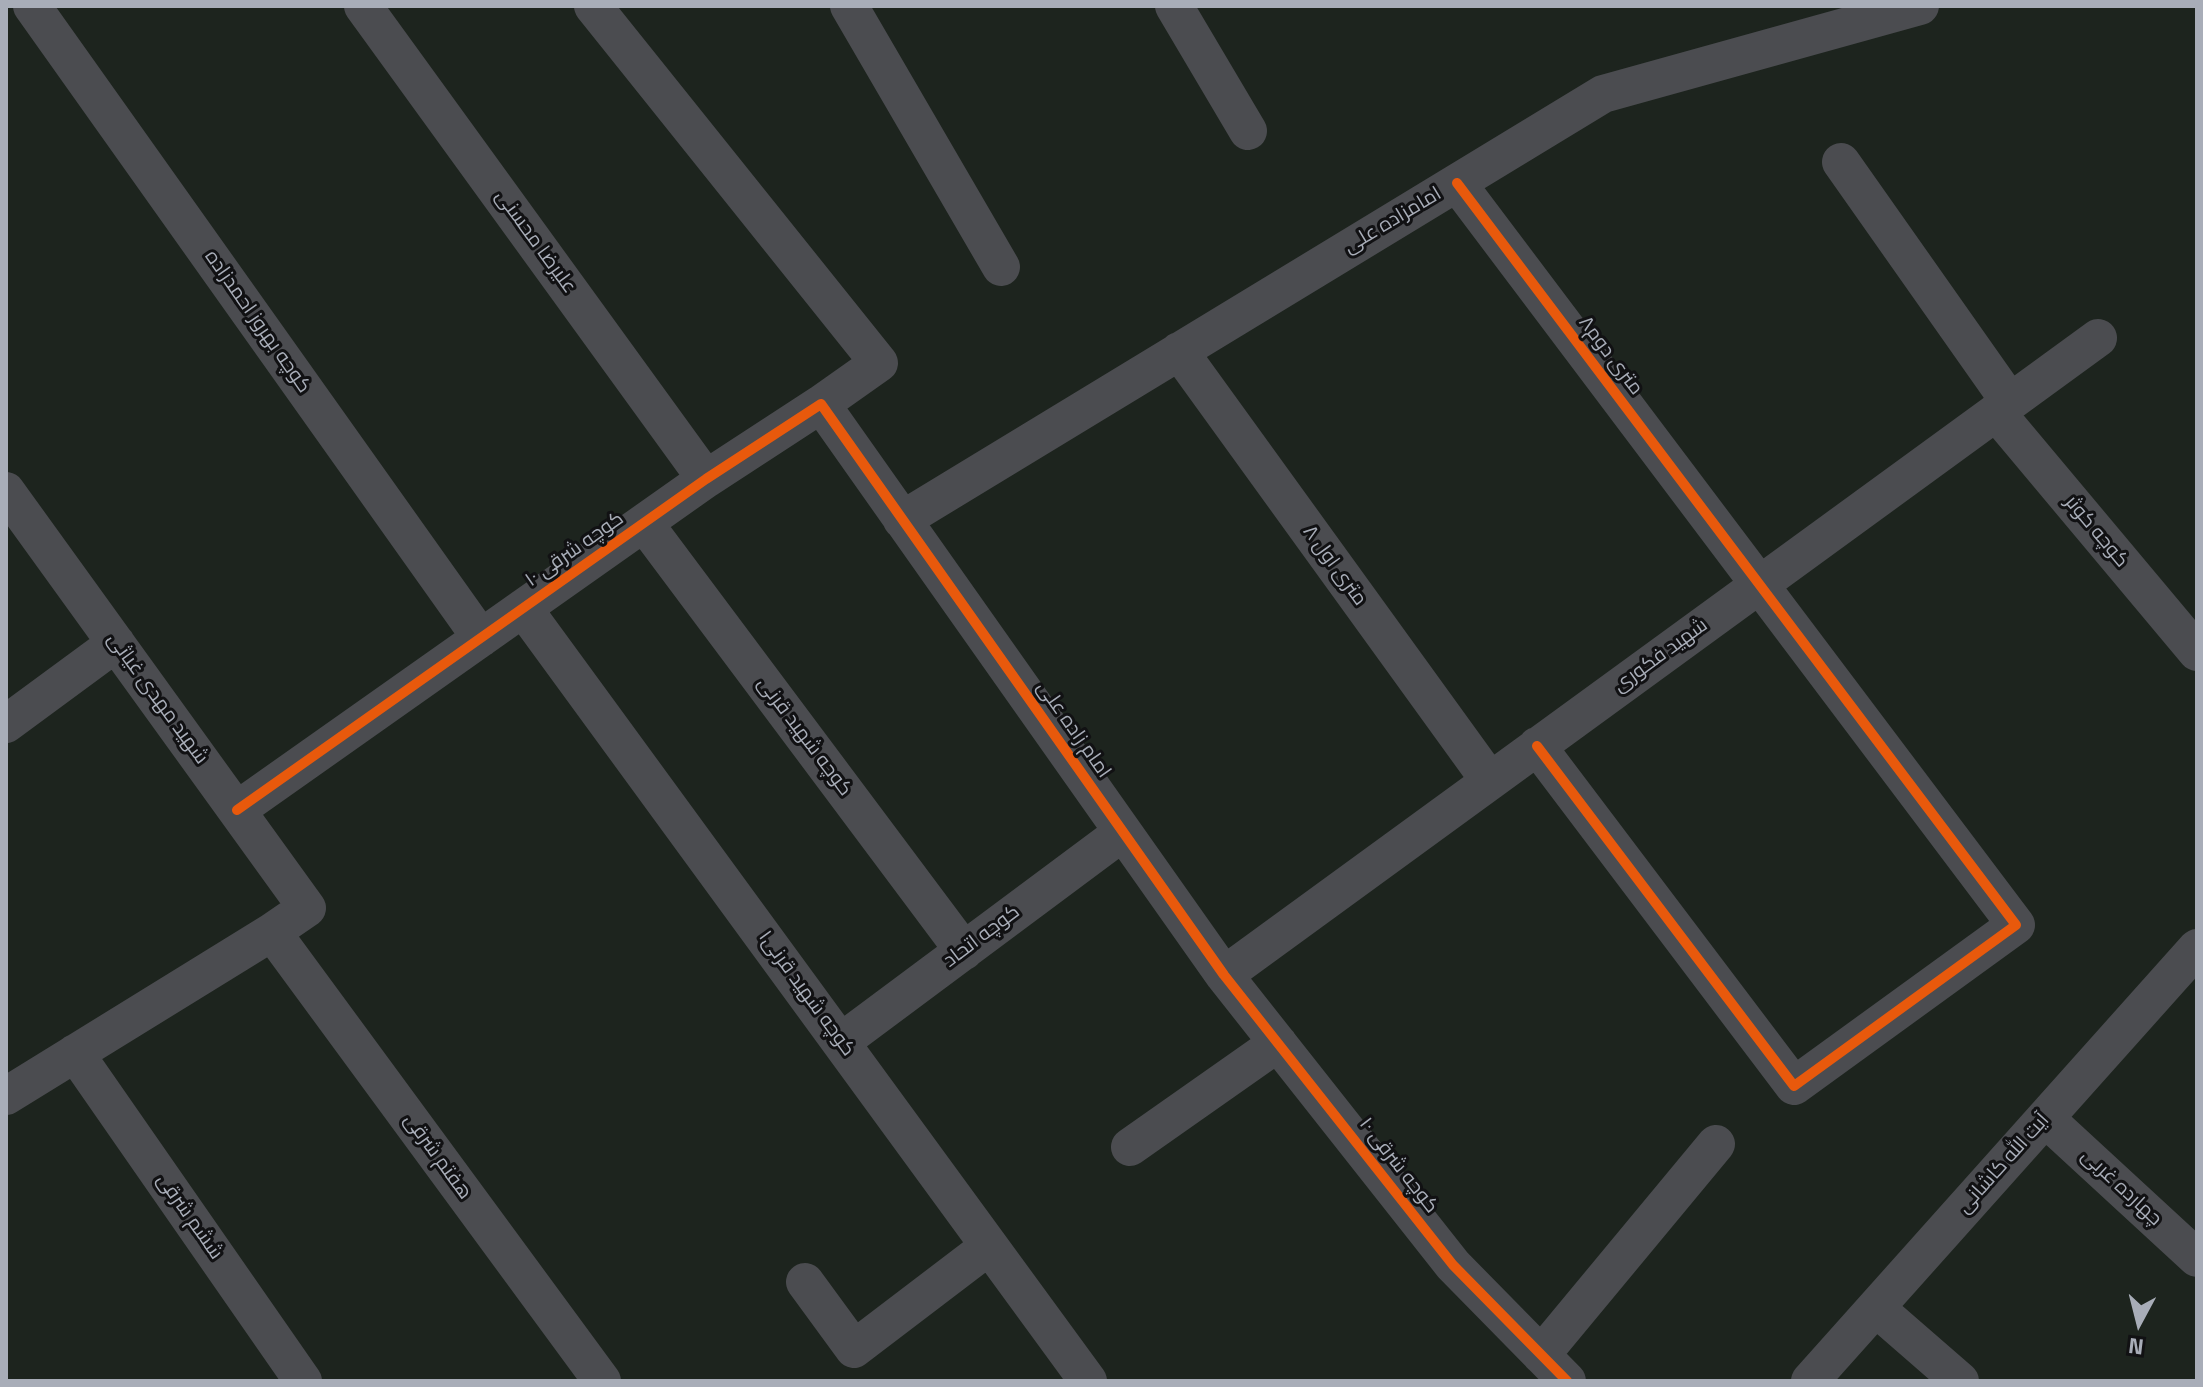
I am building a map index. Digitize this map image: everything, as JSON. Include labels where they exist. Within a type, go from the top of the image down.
[{"type":"street","name":"کوچه بهروز احمدزاده","points":[[32,6],[481,638]]},
{"type":"street","name":"علیرضا محسنی","points":[[363,6],[706,479]]},
{"type":"street","name":"کوچه شرقی ۱۰","points":[[237,810],[706,479],[879,363],[593,6]]},
{"type":"street","points":[[849,6],[1001,267]]},
{"type":"street","points":[[1174,6],[1248,131]]},
{"type":"street","name":"امامزاده علی","points":[[902,520],[1603,94],[1920,6]]},
{"type":"street","name":"کوچه کوثر","points":[[1841,162],[2003,407],[2197,652]]},
{"type":"street","name":"متری دوم۸","points":[[1457,183],[2016,925],[1794,1086],[1537,746]]},
{"type":"street","name":"شهید فکوری","points":[[1219,968],[1490,781],[2098,338]]},
{"type":"street","name":"۸ متری اول","points":[[1179,351],[1490,781]]},
{"type":"street","points":[[821,404],[902,520]]},
{"type":"street","name":"شهید مهدی غیاثی","points":[[6,491],[307,908],[272,932]]},
{"type":"street","name":"امام زاده علی","points":[[902,520],[1219,968]]},
{"type":"street","name":"کوچه شهید قرنی","points":[[644,523],[964,951]]},
{"type":"street","name":"کوچه شهید قرنی۱","points":[[523,608],[1088,1381]]},
{"type":"street","points":[[6,724],[116,643]]},
{"type":"street","name":"کوچه اتحاد","points":[[841,1042],[1123,832]]},
{"type":"street","points":[[6,1096],[272,932]]},
{"type":"street","name":"هفتم شرقی","points":[[272,932],[602,1381]]},
{"type":"street","name":"آیت الله کاشانی","points":[[1810,1381],[2197,948]]},
{"type":"street","name":"کوچه شرقی ۱۰","points":[[1219,968],[1453,1265],[1554,1368]]},
{"type":"street","points":[[1130,1147],[1278,1043]]},
{"type":"street","name":"ششم شرقی","points":[[75,1053],[303,1381]]},
{"type":"street","name":"چهارده غربی","points":[[2045,1118],[2197,1258]]},
{"type":"street","points":[[1554,1368],[1716,1144]]},
{"type":"street","points":[[805,1282],[854,1349],[988,1247]]},
{"type":"street","points":[[1876,1308],[1960,1381]]},
{"type":"shaded area","points":[[6,6],[2197,6],[2197,1381],[6,1381]]},
{"type":"cycle path","points":[[1457,183],[2016,925],[1794,1086],[1537,746]]},
{"type":"cycle path","points":[[237,810],[706,479],[821,404],[1224,975],[1453,1265],[1567,1381]]}]
